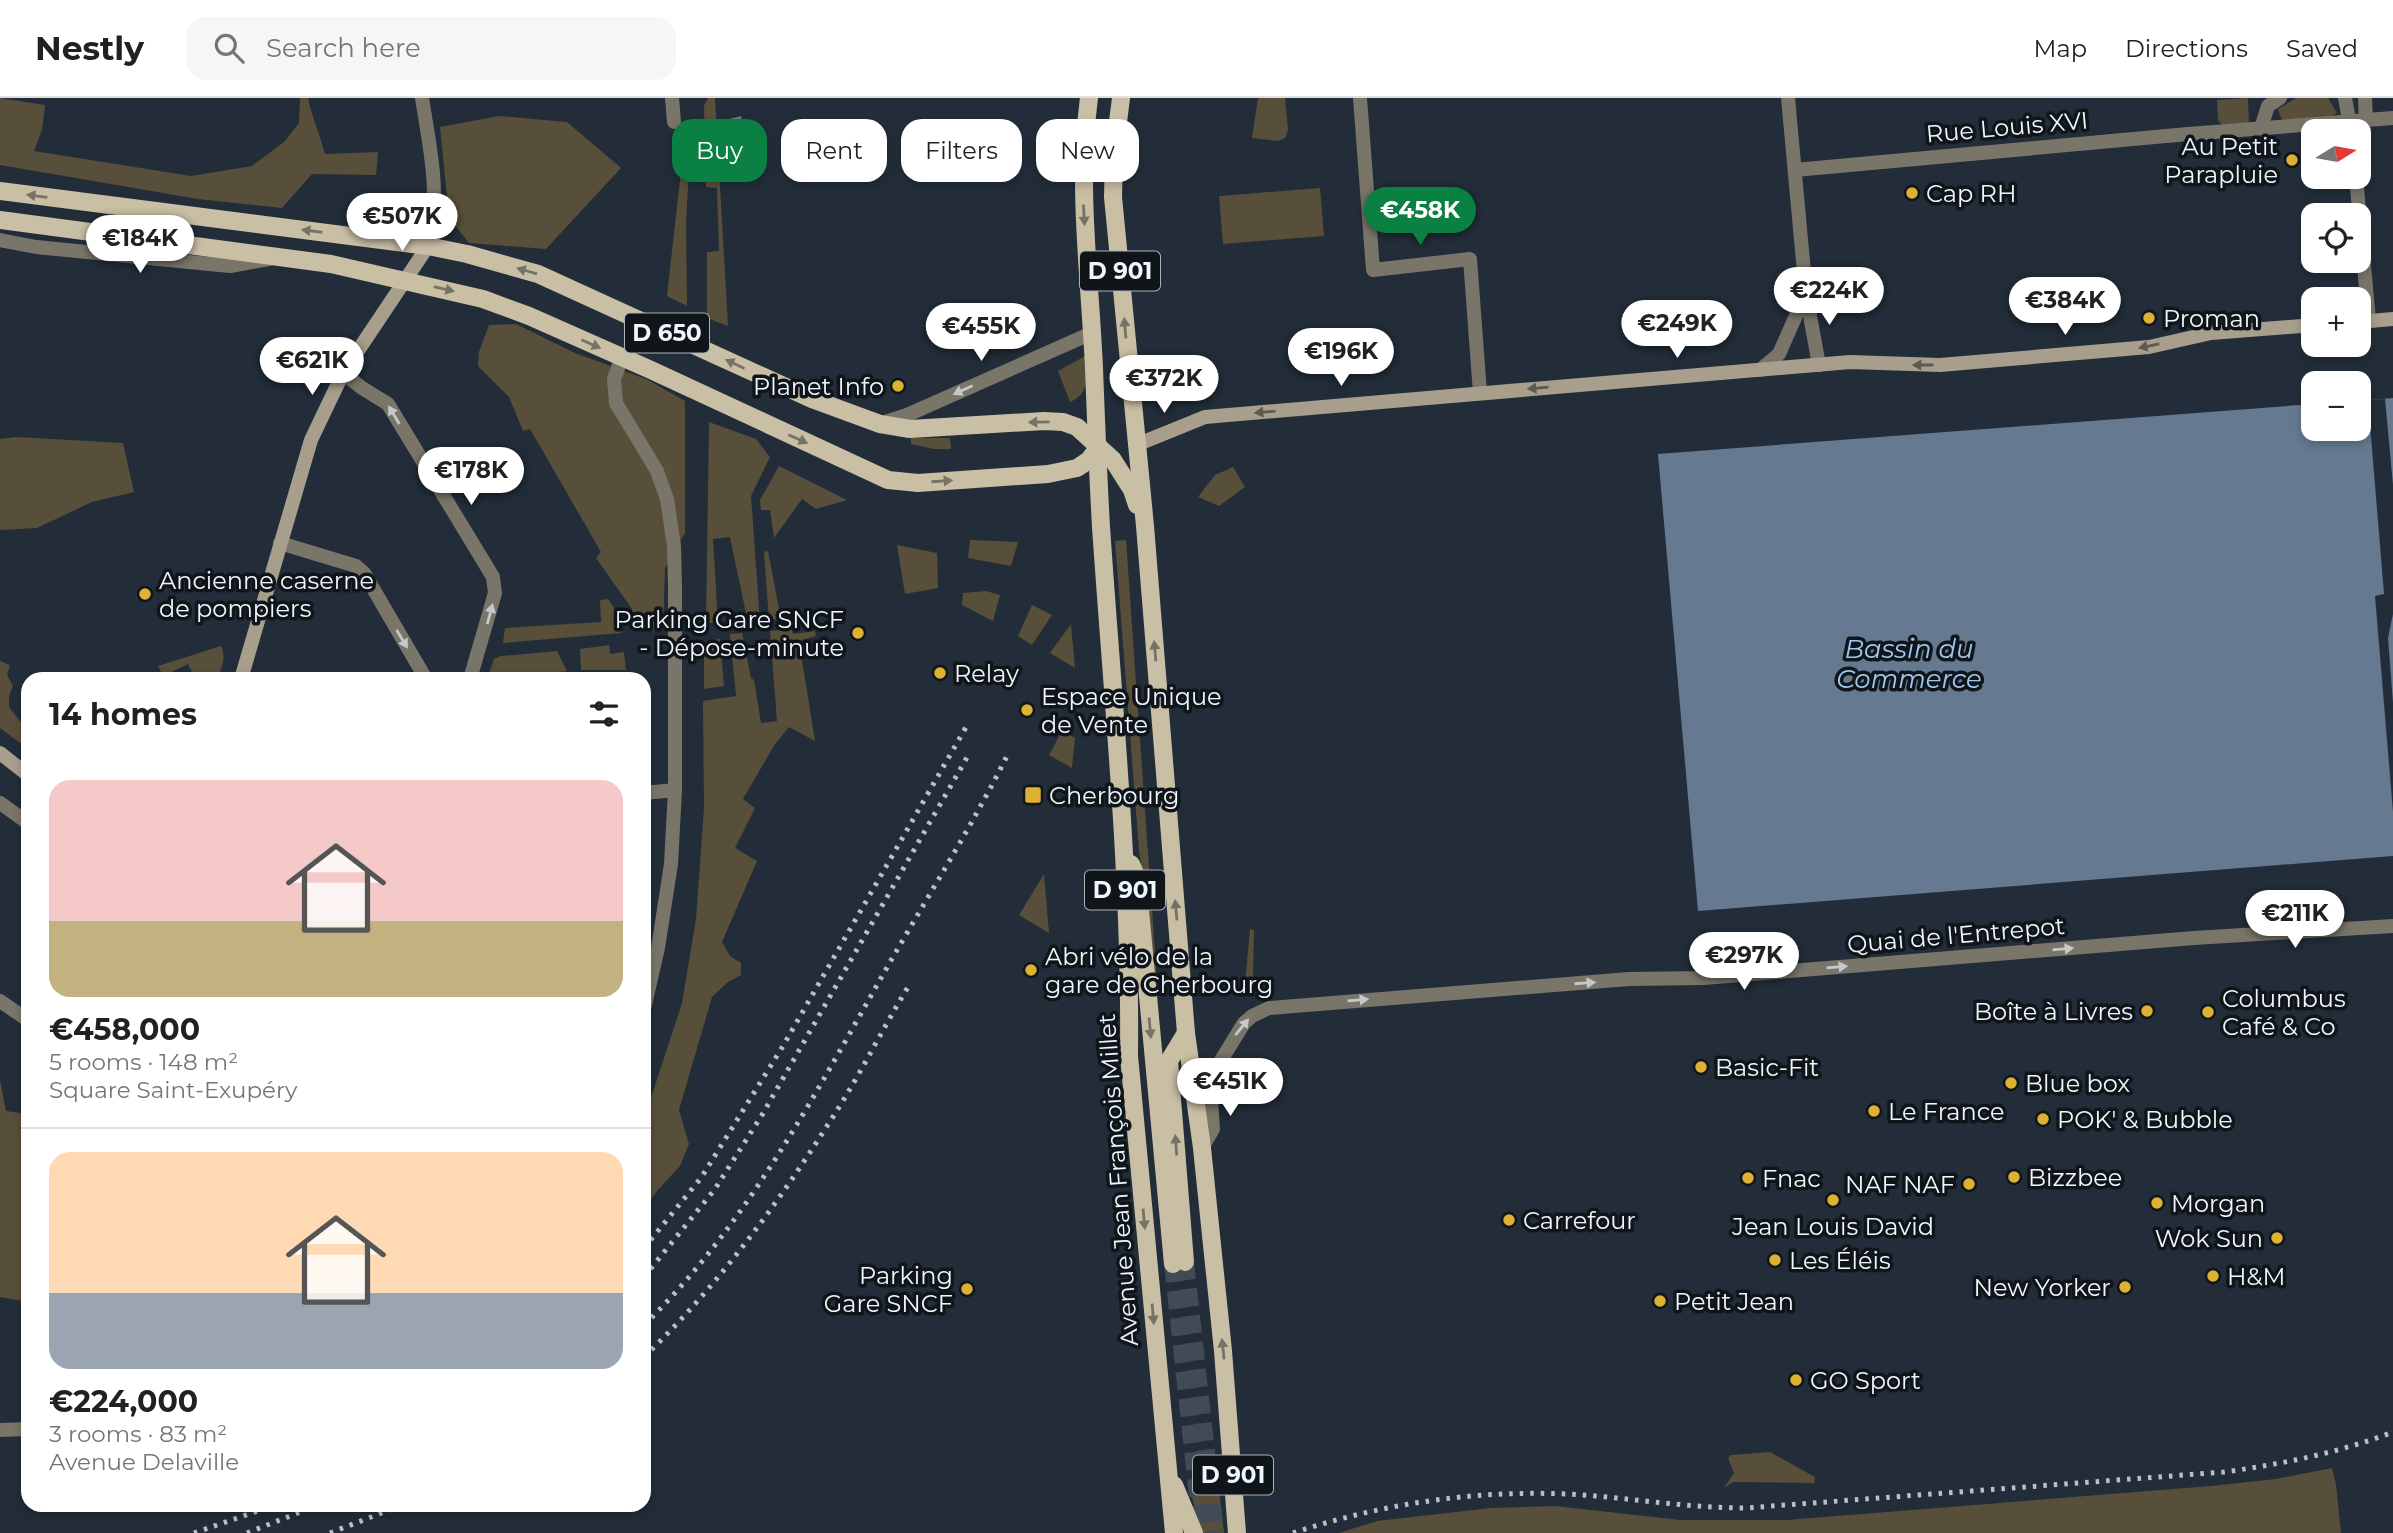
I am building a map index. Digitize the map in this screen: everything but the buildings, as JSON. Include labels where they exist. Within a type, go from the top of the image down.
[{"type":"main road","name":"D 901","points":[[1089,98],[1084,154],[1084,210],[1093,333],[1100,503]]},
{"type":"main road","name":"D 901","points":[[1121,98],[1114,153],[1114,197],[1145,526],[1186,1033],[1202,1148],[1230,1416],[1237,1533]]},
{"type":"main road","name":"D 650","points":[[0,191],[428,246],[467,254],[538,274],[811,399],[880,424],[910,429],[1063,422],[1077,427],[1098,448],[1089,460],[1077,468],[1048,474],[918,483],[888,480],[622,357],[483,299],[331,264],[0,220]]},
{"type":"main road","points":[[242,672],[312,440],[343,373],[428,246]]},
{"type":"main road","points":[[2371,321],[2393,319]]},
{"type":"main road","points":[[1098,448],[1136,445],[1205,417],[1819,365],[1862,362],[1954,364],[2149,347],[2211,333],[2301,326]]},
{"type":"main road","points":[[1098,448],[1113,460],[1125,478],[1145,526]]},
{"type":"main road","name":"D 650","points":[[1048,474],[1086,483],[1098,495],[1100,503]]},
{"type":"main road","name":"Avenue Jean François Millet","points":[[1100,503],[1123,841],[1129,1056],[1174,1533]]},
{"type":"main road","points":[[0,753],[21,770]]},
{"type":"main road","name":"D 901","points":[[1123,841],[1137,878],[1179,1263],[1170,1061],[1186,1033]]},
{"type":"main road","points":[[1167,1470],[1194,1533]]},
{"type":"street","points":[[422,98],[436,189],[428,246]]},
{"type":"street","points":[[672,98],[674,119]]},
{"type":"street","points":[[1360,98],[1373,270],[1470,259],[1480,393]]},
{"type":"street","points":[[1788,98],[1806,294],[1819,365]]},
{"type":"street","points":[[2261,128],[2268,106],[2280,98]]},
{"type":"street","points":[[2345,98],[2350,119]]},
{"type":"street","points":[[2365,98],[2366,119]]},
{"type":"street","name":"Rue Louis XVI","points":[[2371,120],[2393,118]]},
{"type":"street","name":"Rue Louis XVI","points":[[1795,170],[2188,134],[2301,127]]},
{"type":"street","points":[[2357,189],[2362,287]]},
{"type":"street","points":[[0,240],[36,247],[230,266],[280,257]]},
{"type":"street","points":[[1760,370],[1779,354],[1806,294]]},
{"type":"street","points":[[880,424],[1093,333]]},
{"type":"street","points":[[622,357],[614,379],[616,403],[657,471],[667,499],[674,546],[675,790],[671,864],[651,978]]},
{"type":"street","points":[[343,373],[388,404],[493,577],[495,593],[472,672]]},
{"type":"street","points":[[280,543],[356,566],[364,573],[422,672]]},
{"type":"street","points":[[651,792],[675,790]]},
{"type":"street","points":[[0,803],[21,818]]},
{"type":"street","name":"Quai de l'Entrepot","points":[[1202,1148],[1213,1129],[1212,1074],[1244,1023],[1269,1008],[1629,979],[1704,978],[2194,938],[2393,926]]},
{"type":"street","points":[[0,1001],[21,1015]]},
{"type":"street","points":[[0,1430],[21,1429]]},
{"type":"shaded area","points":[[0,98],[45,105],[42,130],[34,151],[191,176],[252,166],[285,141],[299,123],[300,98],[308,98],[325,154],[378,152],[376,175],[312,174],[282,208],[198,199],[0,165]]},
{"type":"shaded area","points":[[708,98],[715,98],[716,119],[704,119],[704,106]]},
{"type":"shaded area","points":[[1258,98],[1285,98],[1288,130],[1285,138],[1278,141],[1252,138]]},
{"type":"shaded area","points":[[2248,98],[2249,124],[2222,125],[2218,120],[2217,100]]},
{"type":"shaded area","points":[[2296,98],[2328,98],[2337,113],[2326,119],[2301,119],[2301,121],[2283,123],[2278,109]]},
{"type":"shaded area","points":[[499,116],[567,122],[621,168],[546,249],[469,243],[449,218],[440,127]]},
{"type":"shaded area","points":[[680,182],[688,182],[687,306],[667,296]]},
{"type":"shaded area","points":[[706,182],[720,182],[728,326],[707,318],[707,252],[719,251],[717,188],[706,187]]},
{"type":"shaded area","points":[[1320,188],[1324,236],[1223,244],[1219,196]]},
{"type":"shaded area","points":[[516,324],[575,353],[646,379],[685,401],[685,533],[665,568],[663,630],[636,631],[632,609],[596,558],[601,552],[530,429],[523,431],[509,397],[478,366],[479,352],[489,325]]},
{"type":"shaded area","points":[[1087,355],[1084,388],[1077,398],[1070,402],[1058,371]]},
{"type":"shaded area","points":[[1190,384],[1192,395],[1156,397],[1147,389]]},
{"type":"shaded area","points":[[709,422],[756,439],[770,457],[751,496],[760,622],[748,623],[730,537],[713,539],[718,623],[706,623]]},
{"type":"shaded area","points":[[16,437],[123,443],[134,492],[92,502],[37,528],[0,530],[0,439]]},
{"type":"shaded area","points":[[911,438],[950,438],[951,449],[934,449],[911,444]]},
{"type":"shaded area","points":[[779,466],[847,500],[816,509],[802,499],[774,538],[770,510],[761,510],[760,500]]},
{"type":"shaded area","points":[[1233,467],[1245,487],[1219,506],[1198,497],[1215,475]]},
{"type":"shaded area","points":[[970,540],[1018,542],[1011,566],[968,558]]},
{"type":"shaded area","points":[[1126,540],[1157,981],[1152,981],[1148,918],[1139,850],[1115,541]]},
{"type":"shaded area","points":[[897,545],[937,553],[938,588],[905,594]]},
{"type":"shaded area","points":[[768,551],[781,619],[769,620],[764,552]]},
{"type":"shaded area","points":[[986,591],[1000,595],[993,621],[962,605],[963,593]]},
{"type":"shaded area","points":[[608,599],[619,615],[621,633],[503,643],[505,628],[601,622],[600,600]]},
{"type":"shaded area","points":[[1032,605],[1052,615],[1032,645],[1018,636]]},
{"type":"shaded area","points":[[1071,624],[1075,668],[1050,653]]},
{"type":"shaded area","points":[[792,629],[793,634],[815,631],[816,636],[799,641],[815,741],[789,727],[775,744],[743,799],[755,808],[735,848],[757,861],[722,942],[730,956],[741,963],[741,975],[728,982],[712,997],[679,1110],[689,1144],[680,1166],[651,1199],[651,1098],[682,1003],[696,919],[704,807],[703,701],[736,696],[730,634],[742,633],[761,723],[777,721],[770,631]]},
{"type":"shaded area","points":[[720,639],[724,686],[704,689],[704,642]]},
{"type":"shaded area","points":[[609,645],[610,654],[624,652],[626,670],[581,670],[580,649]]},
{"type":"shaded area","points":[[221,646],[223,650],[220,672],[192,672],[188,664],[171,672],[161,672],[158,666]]},
{"type":"shaded area","points":[[557,651],[567,671],[489,672],[494,659]]},
{"type":"shaded area","points":[[0,661],[10,665],[7,675],[13,686],[9,707],[21,722],[21,744],[0,728]]},
{"type":"shaded area","points":[[1062,731],[1075,738],[1072,768],[1049,755]]},
{"type":"shaded area","points":[[1044,874],[1049,933],[1019,915]]},
{"type":"shaded area","points":[[1250,929],[1254,930],[1253,980],[1244,995]]},
{"type":"shaded area","points":[[0,1080],[6,1111],[21,1113],[21,1301],[0,1297]]},
{"type":"shaded area","points":[[1770,1452],[1815,1477],[1814,1483],[1733,1482],[1724,1488],[1734,1473],[1728,1458],[1731,1455]]},
{"type":"shaded area","points":[[2332,1468],[2341,1533],[1339,1533],[1377,1521],[1491,1508],[1555,1506],[1680,1520],[1787,1520],[2211,1486],[2276,1479]]},
{"type":"shaded area","points":[[1218,1480],[1224,1533],[1202,1533],[1188,1483]]},
{"type":"water","name":"Bassin du Commerce","points":[[2393,398],[2393,856],[1698,911],[1658,454],[2301,405],[2301,441],[2371,441],[2371,400]]},
{"type":"pier","points":[[2385,399],[2393,485],[2393,614],[2388,638],[2393,703],[2393,812],[2375,596],[2384,594],[2371,436],[2371,400]]},
{"type":"tunnel","points":[[1185,1262],[1215,1533]]},
{"type":"tunnel","points":[[1173,1264],[1202,1533]]},
{"type":"railway","points":[[651,1239],[701,1178],[783,1046],[969,722]]},
{"type":"railway","points":[[651,1268],[715,1189],[762,1115],[969,754]]},
{"type":"railway","points":[[651,1318],[715,1245],[777,1157],[964,836],[1008,754]]},
{"type":"railway","points":[[651,1350],[719,1276],[786,1187],[838,1109],[908,987]]},
{"type":"railway","points":[[1293,1533],[1394,1507],[1496,1494],[1566,1494],[1746,1508],[2224,1472],[2310,1457],[2393,1432]]},
{"type":"railway","points":[[194,1533],[255,1512]]},
{"type":"railway","points":[[247,1533],[300,1512]]},
{"type":"railway","points":[[330,1533],[384,1512]]},
{"type":"place","name":"Au Petit Parapluie","points":[[2292,160]]},
{"type":"place","name":"Cap RH","points":[[1912,193]]},
{"type":"place","name":"Proman","points":[[2149,318]]},
{"type":"place","name":"Planet Info","points":[[898,386]]},
{"type":"place","name":"Ancienne caserne de pompiers","points":[[145,594]]},
{"type":"place","name":"Parking Gare SNCF - Dépose-minute","points":[[858,633]]},
{"type":"place","name":"Relay","points":[[940,673]]},
{"type":"place","name":"Espace Unique de Vente","points":[[1027,710]]},
{"type":"place","name":"Cherbourg","points":[[1033,795]]},
{"type":"place","name":"Abri vélo de la gare de Cherbourg","points":[[1031,970]]},
{"type":"place","name":"Boîte à Livres","points":[[2147,1011]]},
{"type":"place","name":"Columbus Café & Co","points":[[2208,1012]]},
{"type":"place","name":"Basic-Fit","points":[[1701,1067]]},
{"type":"place","name":"Blue box","points":[[2011,1083]]},
{"type":"place","name":"Le France","points":[[1874,1111]]},
{"type":"place","name":"POK' & Bubble","points":[[2043,1119]]},
{"type":"place","name":"Bizzbee","points":[[2014,1177]]},
{"type":"place","name":"Fnac","points":[[1748,1178]]},
{"type":"place","name":"NAF NAF","points":[[1969,1184]]},
{"type":"place","name":"Jean Louis David","points":[[1833,1200]]},
{"type":"place","name":"Morgan","points":[[2157,1203]]},
{"type":"place","name":"Carrefour","points":[[1509,1220]]},
{"type":"place","name":"Wok Sun","points":[[2277,1238]]},
{"type":"place","name":"Les Éléis","points":[[1775,1260]]},
{"type":"place","name":"H&M","points":[[2213,1276]]},
{"type":"place","name":"New Yorker","points":[[2125,1287]]},
{"type":"place","name":"Parking Gare SNCF","points":[[967,1289]]},
{"type":"place","name":"Petit Jean","points":[[1660,1301]]},
{"type":"place","name":"GO Sport","points":[[1796,1380]]}]
